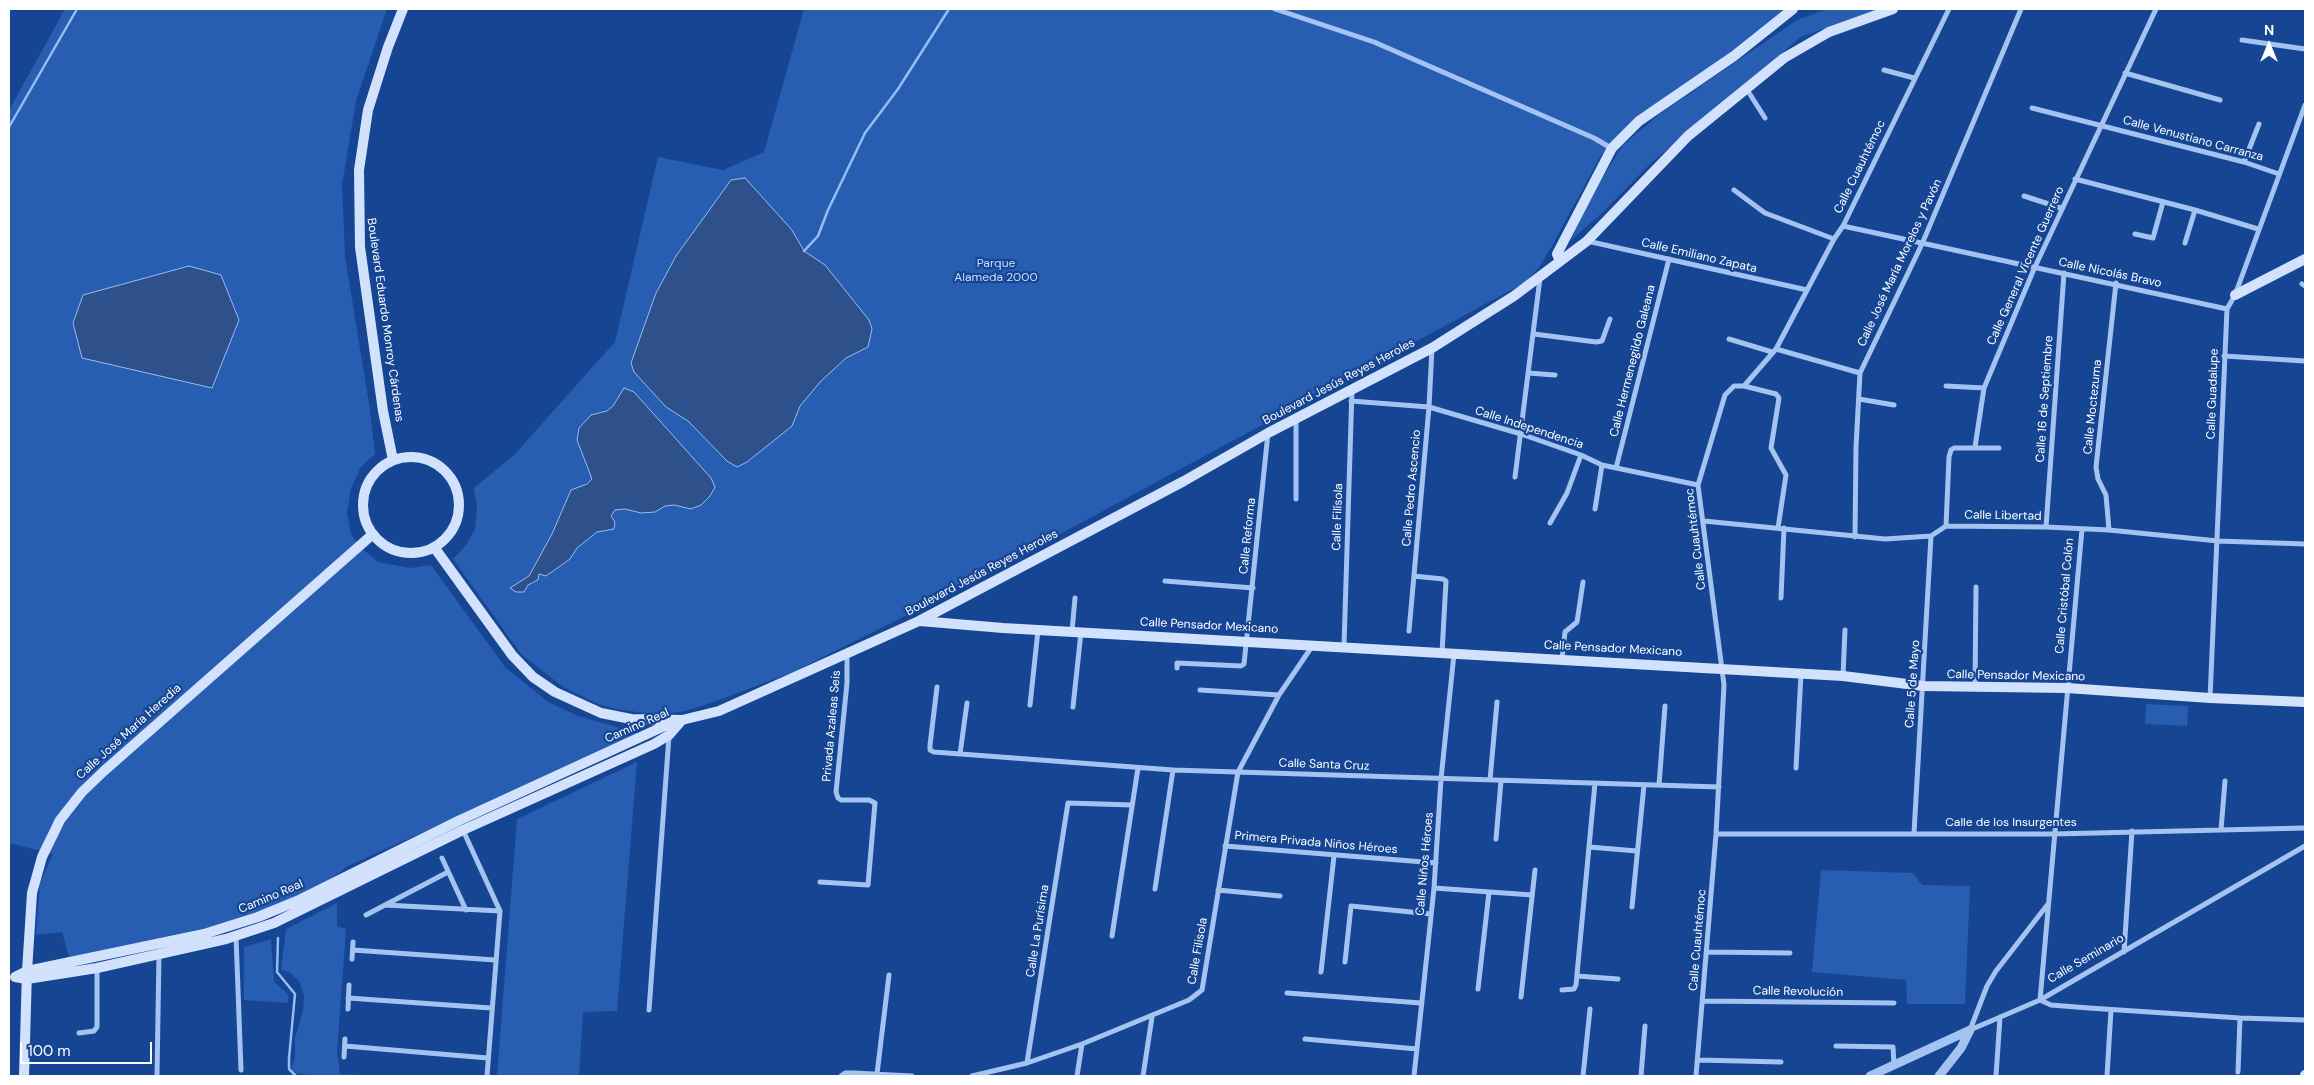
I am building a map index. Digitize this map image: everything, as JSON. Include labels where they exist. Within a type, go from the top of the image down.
[{"type":"main road","name":"Boulevard Eduardo Monroy Cárdenas","points":[[393,460],[383,411],[360,247],[359,170],[368,110],[388,47],[403,9]]},
{"type":"main road","points":[[1560,261],[1557,254],[1612,148],[1639,121],[1727,61],[1793,9]]},
{"type":"main road","name":"Boulevard Jesús Reyes Heroles","points":[[434,547],[512,655],[540,682],[555,692],[601,713],[641,721],[682,720],[719,711],[919,621],[1175,486],[1352,388],[1432,348],[1514,296],[1587,241],[1688,136],[1745,88],[1806,44],[1829,32],[1893,9]]},
{"type":"main road","points":[[2235,295],[2305,259]]},
{"type":"main road","points":[[413,457],[432,461],[447,473],[454,483],[459,507],[457,519],[444,540],[434,547],[418,552],[401,552],[381,542],[373,534],[364,512],[364,493],[375,473],[393,460],[413,457]]},
{"type":"main road","name":"Calle José María Heredia","points":[[24,1076],[30,912],[35,878],[42,857],[60,820],[82,792],[104,770],[373,534]]},
{"type":"main road","name":"Calle Pensador Mexicano","points":[[919,621],[1038,630],[1722,668],[1844,676],[1923,686],[2067,688],[2210,698],[2305,702]]},
{"type":"main road","name":"Camino Real","points":[[27,975],[97,968],[159,954],[205,939],[297,901],[460,825],[665,725],[682,720]]},
{"type":"main road","name":"Camino Real","points":[[12,978],[205,939],[236,936],[299,911],[460,825],[669,736],[682,720]]},
{"type":"street","points":[[1275,9],[1374,42],[1594,138],[1612,148]]},
{"type":"street","name":"Calle Cuauhtémoc","points":[[1696,1076],[1716,834],[1724,685],[1698,485],[1724,395],[1734,386],[1744,386],[1774,351],[1834,238],[1843,226],[1914,78],[1950,9]]},
{"type":"street","name":"Calle José María Morelos y Pavón","points":[[1855,537],[1860,373],[1922,244],[2021,9]]},
{"type":"street","name":"Calle General Vicente Guerrero","points":[[1975,447],[1984,388],[2061,208],[2156,9]]},
{"type":"street","points":[[2242,40],[2305,49]]},
{"type":"street","points":[[1884,70],[1914,78]]},
{"type":"street","points":[[2126,73],[2220,100]]},
{"type":"street","points":[[1745,88],[1765,118]]},
{"type":"street","name":"Calle Guadalupe","points":[[2210,698],[2227,309],[2235,295],[2305,105]]},
{"type":"street","name":"Calle Venustiano Carranza","points":[[2032,108],[2244,162],[2279,174]]},
{"type":"street","points":[[2244,162],[2259,124]]},
{"type":"street","points":[[2075,179],[2196,210],[2258,229]]},
{"type":"street","points":[[1734,190],[1765,213],[1834,238]]},
{"type":"street","points":[[2024,196],[2061,208]]},
{"type":"street","points":[[2135,234],[2154,238],[2163,202]]},
{"type":"street","points":[[2184,243],[2196,210]]},
{"type":"street","name":"Calle Nicolás Bravo","points":[[1843,226],[2034,269],[2116,283],[2227,309]]},
{"type":"street","name":"Calle Emiliano Zapata","points":[[1587,241],[1807,290]]},
{"type":"street","name":"Calle Hermenegildo Galeana","points":[[1616,468],[1669,259]]},
{"type":"street","name":"Calle 16 de Septiembre","points":[[2046,527],[2064,273]]},
{"type":"street","points":[[1515,477],[1540,278]]},
{"type":"street","name":"Calle Moctezuma","points":[[2109,530],[2106,495],[2098,479],[2096,467],[2116,283]]},
{"type":"street","points":[[1534,334],[1596,342],[1602,340],[1610,319]]},
{"type":"street","points":[[1729,338],[1860,373]]},
{"type":"street","name":"Calle Pedro Ascencio","points":[[1409,631],[1429,407],[1432,348]]},
{"type":"street","points":[[2224,356],[2305,361]]},
{"type":"street","points":[[1528,373],[1555,375]]},
{"type":"street","points":[[1744,386],[1776,394],[1779,398],[1771,448],[1786,476],[1781,528],[1782,598]]},
{"type":"street","points":[[1946,386],[1984,388]]},
{"type":"street","name":"Calle Filísola","points":[[1344,646],[1352,388]]},
{"type":"street","points":[[1859,399],[1894,404]]},
{"type":"street","name":"Calle Independencia","points":[[1351,401],[1429,407],[1521,434],[1581,455],[1602,465],[1698,485]]},
{"type":"street","points":[[1296,418],[1296,499]]},
{"type":"street","name":"Calle Reforma","points":[[1177,666],[1242,666],[1244,664],[1268,433]]},
{"type":"street","points":[[1704,521],[1885,539],[1931,536],[1946,526],[1948,462],[1951,450],[1954,448],[1975,447],[1999,448]]},
{"type":"street","points":[[1550,523],[1567,492],[1581,455]]},
{"type":"street","points":[[1595,509],[1602,465]]},
{"type":"street","name":"Calle Libertad","points":[[1946,526],[2109,530],[2218,541],[2305,544]]},
{"type":"street","name":"Calle Cristóbal Colón","points":[[2040,1000],[2053,834],[2082,529]]},
{"type":"street","name":"Calle 5 de Mayo","points":[[1914,833],[1931,536]]},
{"type":"street","points":[[1414,576],[1444,579],[1446,581],[1442,653]]},
{"type":"street","points":[[1165,581],[1253,588]]},
{"type":"street","points":[[1562,659],[1566,632],[1577,622],[1583,582]]},
{"type":"street","points":[[1975,688],[1976,587]]},
{"type":"street","points":[[1073,707],[1077,632],[1075,598]]},
{"type":"street","points":[[1030,704],[1038,630]]},
{"type":"street","points":[[1844,676],[1845,630]]},
{"type":"street","name":"Calle Filisola","points":[[972,1076],[984,1075],[1027,1063],[1082,1044],[1152,1017],[1189,1000],[1202,990],[1238,772],[1279,696],[1314,645]]},
{"type":"street","name":"Calle Niños Héroes","points":[[1414,1076],[1434,888],[1441,779],[1454,653]]},
{"type":"street","name":"Privada Azaleas Seis","points":[[820,882],[868,885],[875,803],[870,800],[841,800],[836,792],[847,683],[847,654]]},
{"type":"street","points":[[1796,768],[1801,674]]},
{"type":"street","name":"Calle Santa Cruz","points":[[937,687],[930,750],[934,752],[1173,770],[1719,787]]},
{"type":"street","points":[[1200,690],[1279,696]]},
{"type":"street","points":[[1490,780],[1497,702]]},
{"type":"street","points":[[960,754],[967,703]]},
{"type":"street","points":[[1660,785],[1665,706]]},
{"type":"street","points":[[649,1010],[669,736],[665,725]]},
{"type":"street","points":[[1112,936],[1138,768]]},
{"type":"street","points":[[1156,889],[1173,770]]},
{"type":"street","points":[[1496,839],[1501,781]]},
{"type":"street","points":[[2221,830],[2225,781]]},
{"type":"street","points":[[1562,990],[1575,988],[1577,976],[1595,783]]},
{"type":"street","points":[[1632,907],[1644,784]]},
{"type":"street","name":"Calle La Purísima","points":[[1027,1063],[1068,803],[1132,805]]},
{"type":"street","points":[[460,825],[500,911],[487,1076]]},
{"type":"street","name":"Calle de los Insurgentes","points":[[1716,834],[2053,834],[2305,828]]},
{"type":"street","points":[[2124,952],[2132,831]]},
{"type":"street","name":"Primera Privada Niños Héroes","points":[[1225,846],[1436,863]]},
{"type":"street","name":"Calle Seminario","points":[[1870,1076],[2040,1000],[2305,846]]},
{"type":"street","points":[[1589,848],[1637,851]]},
{"type":"street","points":[[1322,972],[1334,856]]},
{"type":"street","points":[[442,858],[466,910]]},
{"type":"street","points":[[1521,997],[1535,870]]},
{"type":"street","points":[[366,915],[448,872]]},
{"type":"street","points":[[1434,888],[1532,895]]},
{"type":"street","points":[[1218,890],[1280,896]]},
{"type":"street","points":[[1478,989],[1489,892]]},
{"type":"street","points":[[1940,1076],[1961,1048],[1987,986],[1996,971],[2049,903]]},
{"type":"street","points":[[386,905],[500,911]]},
{"type":"street","points":[[1345,962],[1351,906],[1431,914]]},
{"type":"street","points":[[236,936],[241,1070]]},
{"type":"street","points":[[352,959],[353,942]]},
{"type":"street","points":[[353,950],[495,960]]},
{"type":"street","points":[[1707,952],[1790,953]]},
{"type":"street","points":[[156,1076],[159,954]]},
{"type":"street","points":[[80,1033],[94,1031],[97,1027],[97,968]]},
{"type":"street","points":[[877,1074],[889,975]]},
{"type":"street","points":[[1577,976],[1618,979]]},
{"type":"street","points":[[348,1009],[349,985]]},
{"type":"street","points":[[1287,993],[1421,1003]]},
{"type":"street","points":[[348,998],[491,1008]]},
{"type":"street","points":[[2040,1000],[2047,1004],[2059,1006],[2111,1010],[2305,1020]]},
{"type":"street","name":"Calle Revolución","points":[[1703,1001],[1894,1003]]},
{"type":"street","points":[[1583,1076],[1590,1009]]},
{"type":"street","points":[[2107,1076],[2111,1010]]},
{"type":"street","points":[[1143,1076],[1152,1017]]},
{"type":"street","points":[[1996,1076],[2000,1017]]},
{"type":"street","points":[[2238,1072],[2240,1018]]},
{"type":"street","points":[[1641,1076],[1646,1026]]},
{"type":"street","points":[[344,1057],[345,1039]]},
{"type":"street","points":[[1305,1039],[1417,1049]]},
{"type":"street","points":[[1077,1076],[1082,1044]]},
{"type":"street","points":[[345,1046],[488,1058]]},
{"type":"street","points":[[1836,1046],[1893,1047],[1894,1064]]},
{"type":"street","points":[[1698,1060],[1781,1062]]},
{"type":"street","points":[[841,1076],[845,1074],[912,1076]]},
{"type":"green space","points":[[65,9],[387,9],[356,101],[342,185],[345,256],[370,410],[375,454],[361,467],[351,488],[347,513],[351,534],[360,547],[378,562],[410,568],[431,565],[505,667],[548,702],[578,716],[641,734],[348,866],[332,878],[273,907],[221,925],[69,957],[62,932],[36,935],[40,883],[53,854],[9,843],[9,110]]},
{"type":"green space","name":"Parque Alameda 2000","points":[[804,9],[1788,9],[1713,69],[1641,113],[1601,155],[1552,246],[1540,266],[1526,282],[957,590],[791,673],[685,711],[659,715],[616,709],[598,704],[563,687],[521,654],[453,559],[466,545],[475,529],[477,508],[474,488],[514,455],[615,342],[658,157],[723,170],[764,152]]},
{"type":"green space","points":[[1827,9],[1879,9],[1801,37],[1651,163],[1605,210],[1570,241],[1595,189],[1623,145],[1661,113],[1797,20]]},
{"type":"green space","points":[[2146,704],[2188,706],[2187,726],[2145,724]]},
{"type":"green space","points":[[637,762],[617,1011],[583,1012],[579,1076],[497,1076],[517,819]]},
{"type":"green space","points":[[1821,870],[1913,873],[1922,885],[1970,886],[1965,1004],[1907,1004],[1906,980],[1812,972]]},
{"type":"green space","points":[[337,903],[337,926],[346,929],[337,1052],[340,1074],[393,1076],[313,1076],[296,1073],[291,1068],[295,1059],[295,1038],[303,1011],[304,995],[299,981],[289,972],[281,970],[286,929]]},
{"type":"green space","points":[[271,939],[274,982],[288,994],[288,1003],[244,1000],[244,947]]},
{"type":"shaded area","points":[[745,178],[792,230],[804,251],[825,265],[869,320],[872,329],[868,347],[846,358],[821,381],[800,406],[792,426],[747,462],[737,467],[727,461],[688,421],[666,407],[634,372],[631,363],[656,293],[676,256],[731,180]]},
{"type":"shaded area","points":[[189,266],[221,275],[239,320],[212,388],[82,358],[73,323],[83,295]]},
{"type":"shaded area","points":[[624,388],[634,392],[711,478],[715,487],[710,496],[701,505],[691,509],[674,505],[665,506],[655,512],[641,513],[625,509],[615,510],[611,516],[615,522],[614,529],[597,532],[577,548],[570,559],[546,576],[539,574],[538,580],[528,585],[524,592],[516,592],[510,588],[529,576],[552,534],[571,490],[587,484],[592,479],[577,440],[579,428],[591,415],[607,411],[613,406]]},
{"type":"waterway","points":[[9,127],[77,9]]},
{"type":"waterway","points":[[804,251],[818,236],[828,210],[865,133],[898,89],[949,9]]},
{"type":"waterway","points":[[278,938],[277,972],[295,994],[289,1069],[296,1076]]}]
